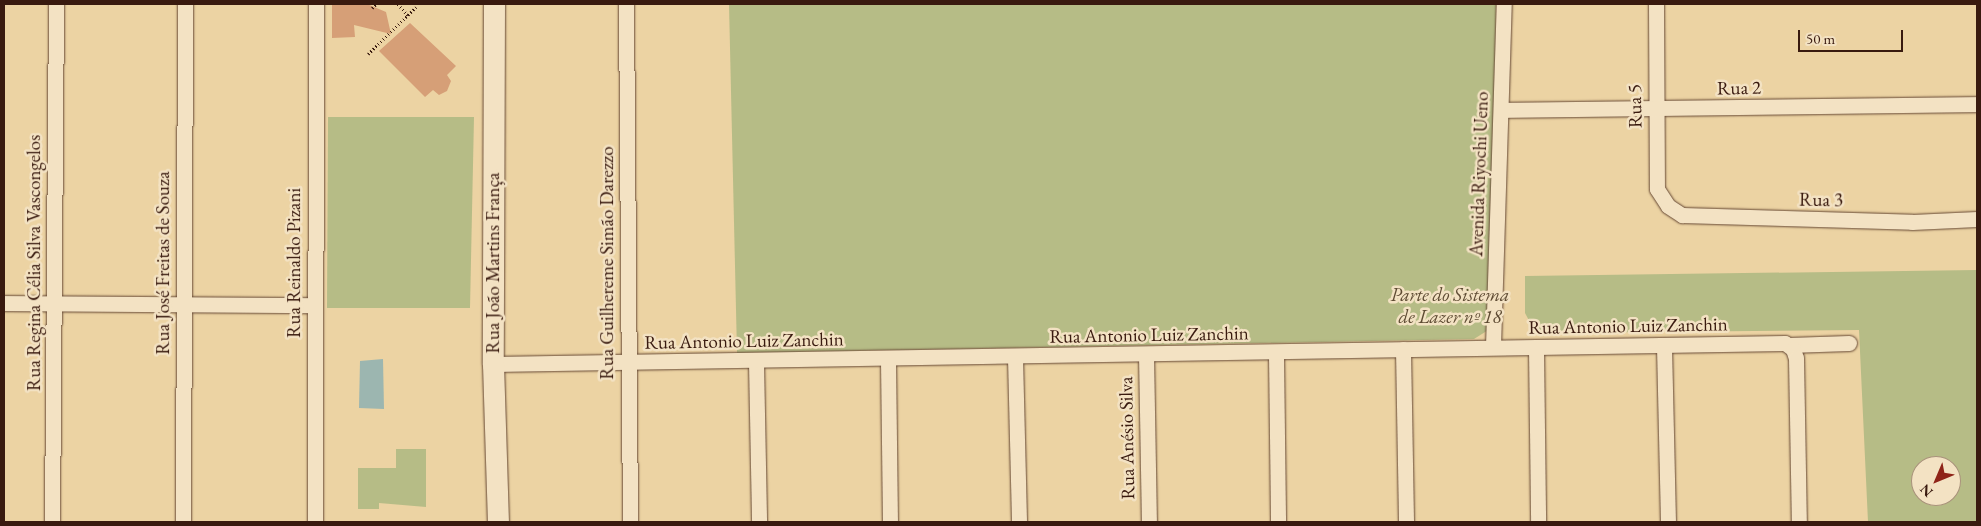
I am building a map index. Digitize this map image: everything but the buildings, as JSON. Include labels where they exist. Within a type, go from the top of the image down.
[{"type":"main road","name":"Rua João Martins França","points":[[494,4],[493,364],[498,522]]},
{"type":"street","name":"Rua Regina Célia Silva Vascongelos","points":[[52,522],[56,4]]},
{"type":"street","name":"Rua José Freitas de Souza","points":[[182,522],[185,4]]},
{"type":"street","name":"Rua Reinaldo Pizani","points":[[315,522],[316,4]]},
{"type":"street","name":"Rua Guilhereme Simão Darezzo","points":[[626,4],[630,522]]},
{"type":"street","name":"Avenida Riyochi Ueno","points":[[1493,346],[1504,4]]},
{"type":"street","name":"Rua 5","points":[[1656,4],[1654,109],[1658,189],[1668,206]]},
{"type":"street","name":"Rua 2","points":[[1501,110],[1977,104]]},
{"type":"street","name":"Rua 3","points":[[1668,206],[1699,219],[1977,219]]},
{"type":"street","points":[[4,303],[314,305]]},
{"type":"street","name":"Rua Antonio Luiz Zanchin","points":[[493,364],[888,360],[1146,354],[1276,354],[1493,346],[1536,348],[1664,346],[1792,352],[1849,343]]},
{"type":"street","points":[[1664,346],[1668,522]]},
{"type":"street","points":[[1536,348],[1538,522]]},
{"type":"street","points":[[1404,349],[1406,522]]},
{"type":"street","points":[[1792,352],[1799,522]]},
{"type":"street","name":"Rua Anésio Silva","points":[[1146,354],[1148,522]]},
{"type":"street","points":[[1276,354],[1278,522]]},
{"type":"street","points":[[1015,357],[1019,522]]},
{"type":"street","points":[[888,360],[890,522]]},
{"type":"street","points":[[756,362],[759,522]]},
{"type":"path","points":[[372,8],[376,4]]},
{"type":"path","points":[[398,4],[408,14]]},
{"type":"path","points":[[368,54],[416,7]]},
{"type":"green space","points":[[729,4],[1496,4],[1493,327],[1474,339],[737,353]]},
{"type":"green space","points":[[328,117],[474,117],[470,308],[327,308]]},
{"type":"green space","name":"Parte do Sistema de Lazer nº 18","points":[[1977,270],[1977,522],[1868,522],[1859,330],[1547,333],[1534,330],[1525,313],[1525,276]]},
{"type":"green space","points":[[396,449],[426,449],[426,507],[379,503],[379,509],[358,509],[358,468],[396,468]]},
{"type":"water","points":[[383,359],[384,409],[359,408],[360,361]]}]
